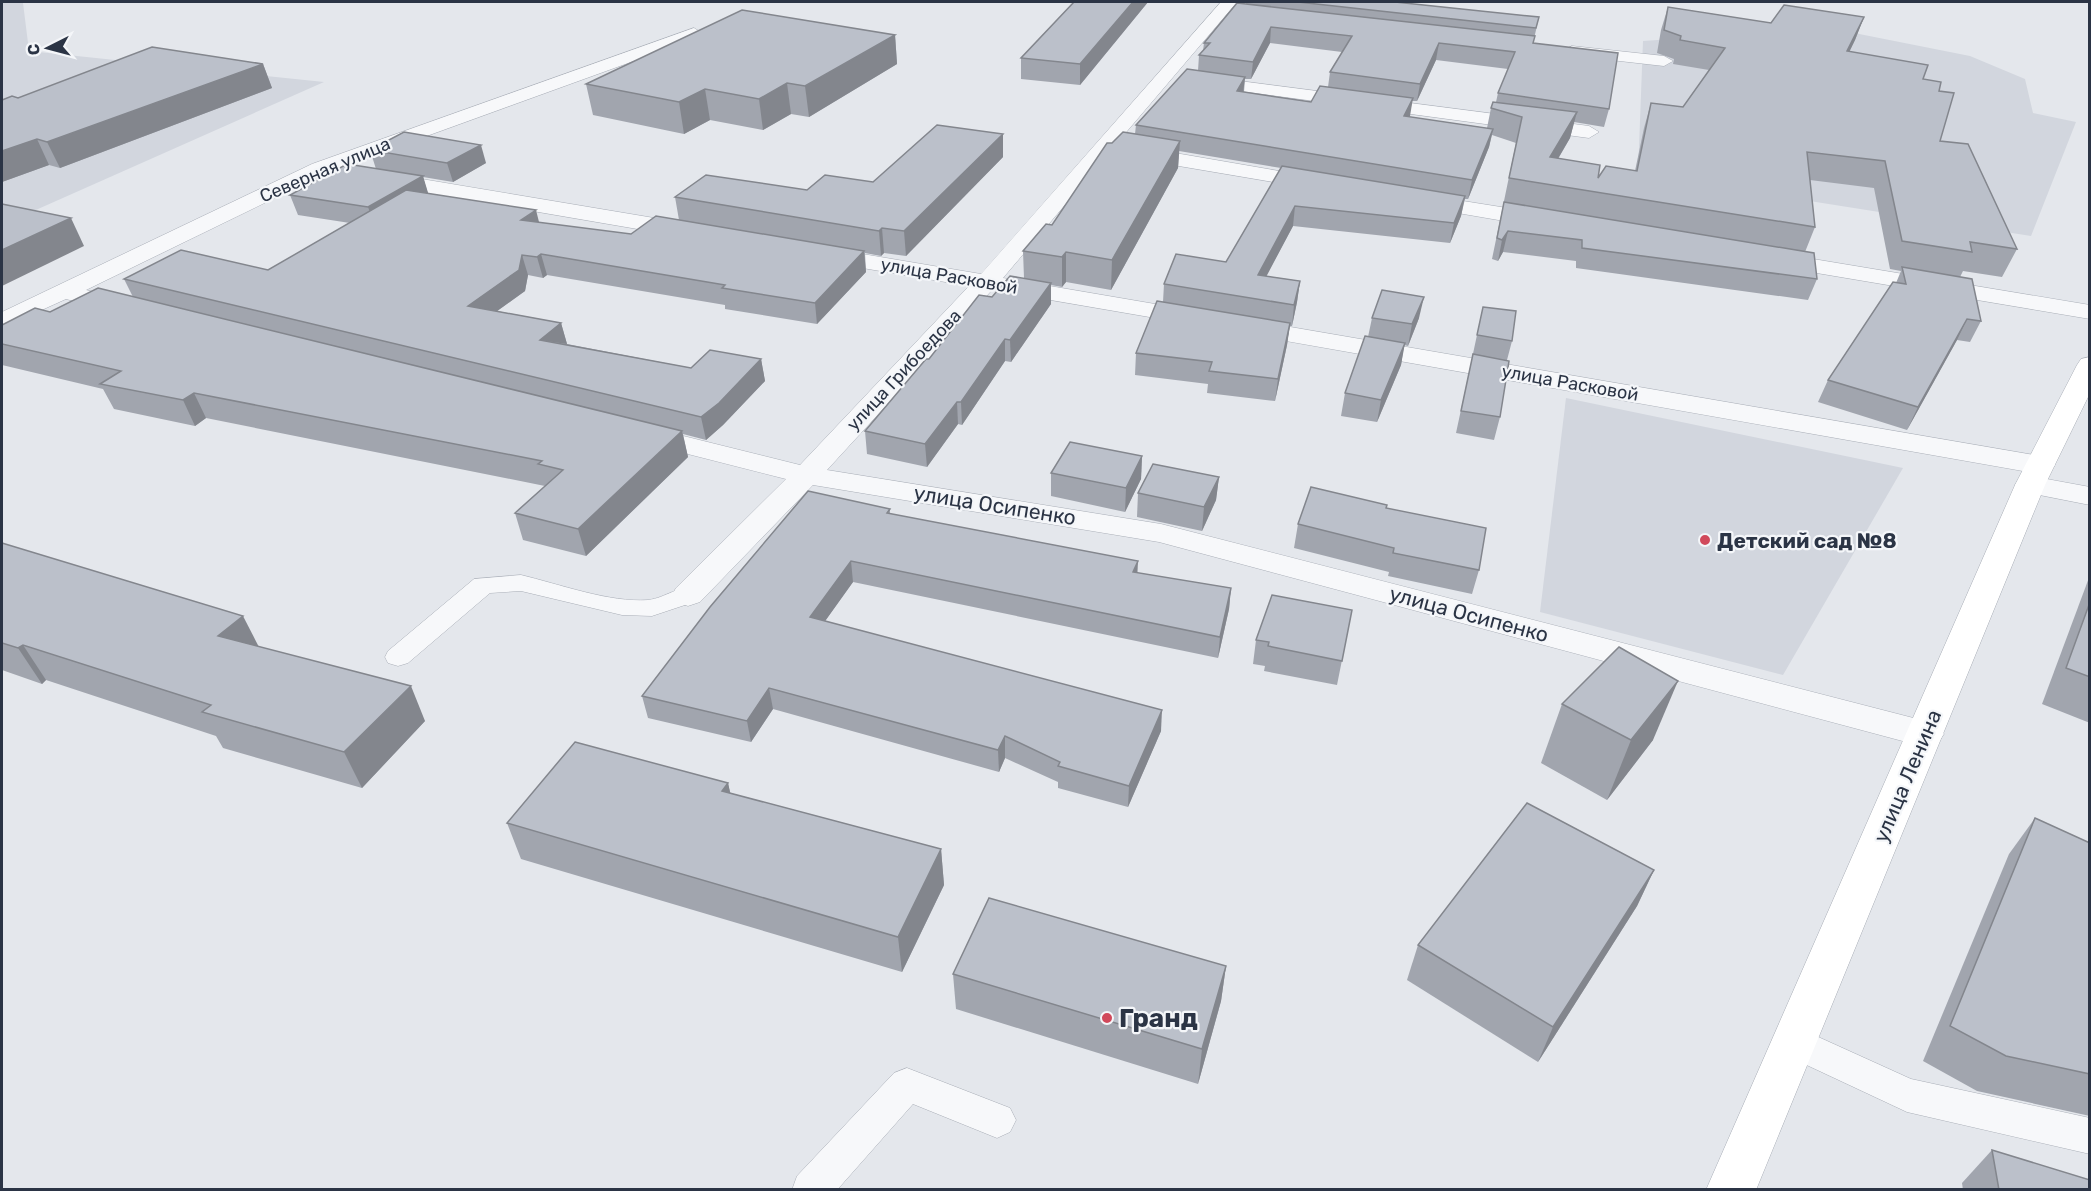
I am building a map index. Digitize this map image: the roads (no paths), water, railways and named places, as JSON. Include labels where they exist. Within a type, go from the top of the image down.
[{"type":"main road","name":"улица Ленина","points":[[1731,1190],[2035,475],[2090,365]]},
{"type":"street","name":"улица Грибоедова","points":[[688,595],[806,475],[987,282],[1165,76],[1232,8]]},
{"type":"street","name":"Северная улица","points":[[2,321],[319,168],[694,33]]},
{"type":"street","points":[[1560,49],[1664,61]]},
{"type":"street","points":[[1165,76],[1589,132]]},
{"type":"street","points":[[1103,147],[1338,187]]},
{"type":"street","points":[[319,168],[717,236]]},
{"type":"street","points":[[1397,196],[1561,224]]},
{"type":"street","name":"улица Расковой","points":[[800,250],[987,282],[2035,475],[2090,495]]},
{"type":"street","points":[[1749,255],[2090,312]]},
{"type":"street","points":[[62,291],[155,314]]},
{"type":"street","name":"улица Осипенко","points":[[620,429],[806,475],[1161,532],[1925,734]]},
{"type":"lane","points":[[398,657],[483,585],[521,583],[622,607],[652,608],[688,595]]},
{"type":"lane","points":[[1794,1042],[1907,1095],[2090,1136]]},
{"type":"lane","points":[[811,1190],[907,1085],[997,1120]]},
{"type":"place","name":"Детский сад №8","points":[[1705,540]]},
{"type":"place","name":"Гранд","points":[[1107,1018]]}]
